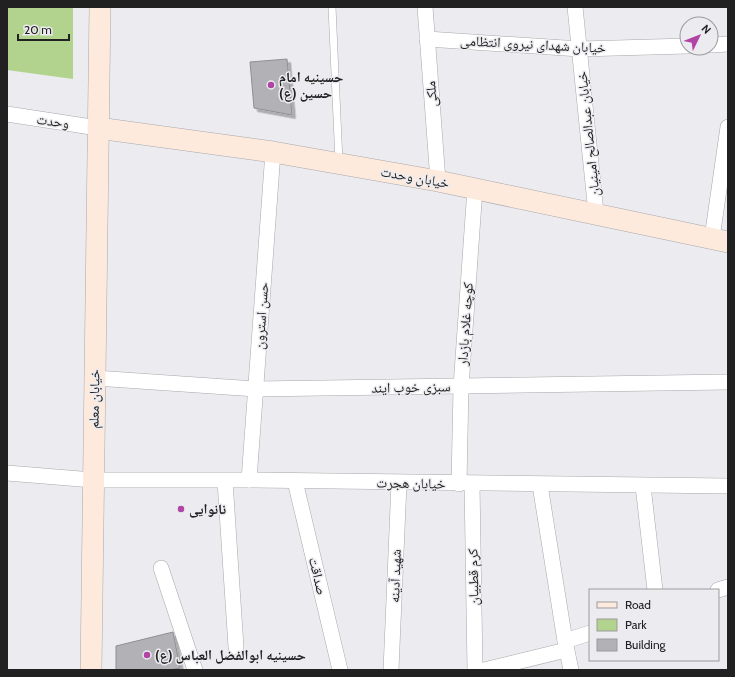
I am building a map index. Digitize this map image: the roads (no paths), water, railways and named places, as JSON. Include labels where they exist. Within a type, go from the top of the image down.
[{"type":"main road","name":"خیابان معلم","points":[[91,670],[100,7]]},
{"type":"main road","name":"خیابان وحدت","points":[[98,128],[273,152],[438,181],[720,240]]},
{"type":"street","name":"ملکی","points":[[425,7],[438,181]]},
{"type":"street","name":"خیابان عبدالصالح امینیان","points":[[575,7],[596,213]]},
{"type":"street","name":"خیابان شهدای نیروی انتظامی","points":[[427,39],[580,49],[679,46]]},
{"type":"street","name":"وحدت","points":[[7,114],[98,128]]},
{"type":"street","points":[[720,240],[728,127]]},
{"type":"street","name":"حسن استرون","points":[[249,480],[273,152]]},
{"type":"street","name":"کوچه غلام بازدار","points":[[465,484],[461,387],[475,188]]},
{"type":"street","name":"سبزی خوب ایند","points":[[95,378],[256,389],[728,382]]},
{"type":"street","name":"خیابان هجرت","points":[[7,473],[94,480],[249,480],[540,485],[728,486]]},
{"type":"street","points":[[225,481],[236,647]]},
{"type":"street","name":"صداقت","points":[[295,481],[340,670]]},
{"type":"street","name":"شهید آدینه","points":[[391,670],[399,483]]},
{"type":"street","name":"کرم قطبیان","points":[[465,484],[475,670]]},
{"type":"street","points":[[540,485],[565,646],[571,670]]},
{"type":"street","points":[[643,486],[655,589]]},
{"type":"street","points":[[160,568],[195,670]]},
{"type":"street","points":[[484,670],[565,646],[589,634]]},
{"type":"lane","points":[[332,7],[339,164]]},
{"type":"place","name":"حسینیه امام حسین (ع)","points":[[271,85]]},
{"type":"place","name":"نانوایی","points":[[181,509]]},
{"type":"place","name":"حسینیه ابوالفضل العباس (ع)","points":[[147,655]]}]
